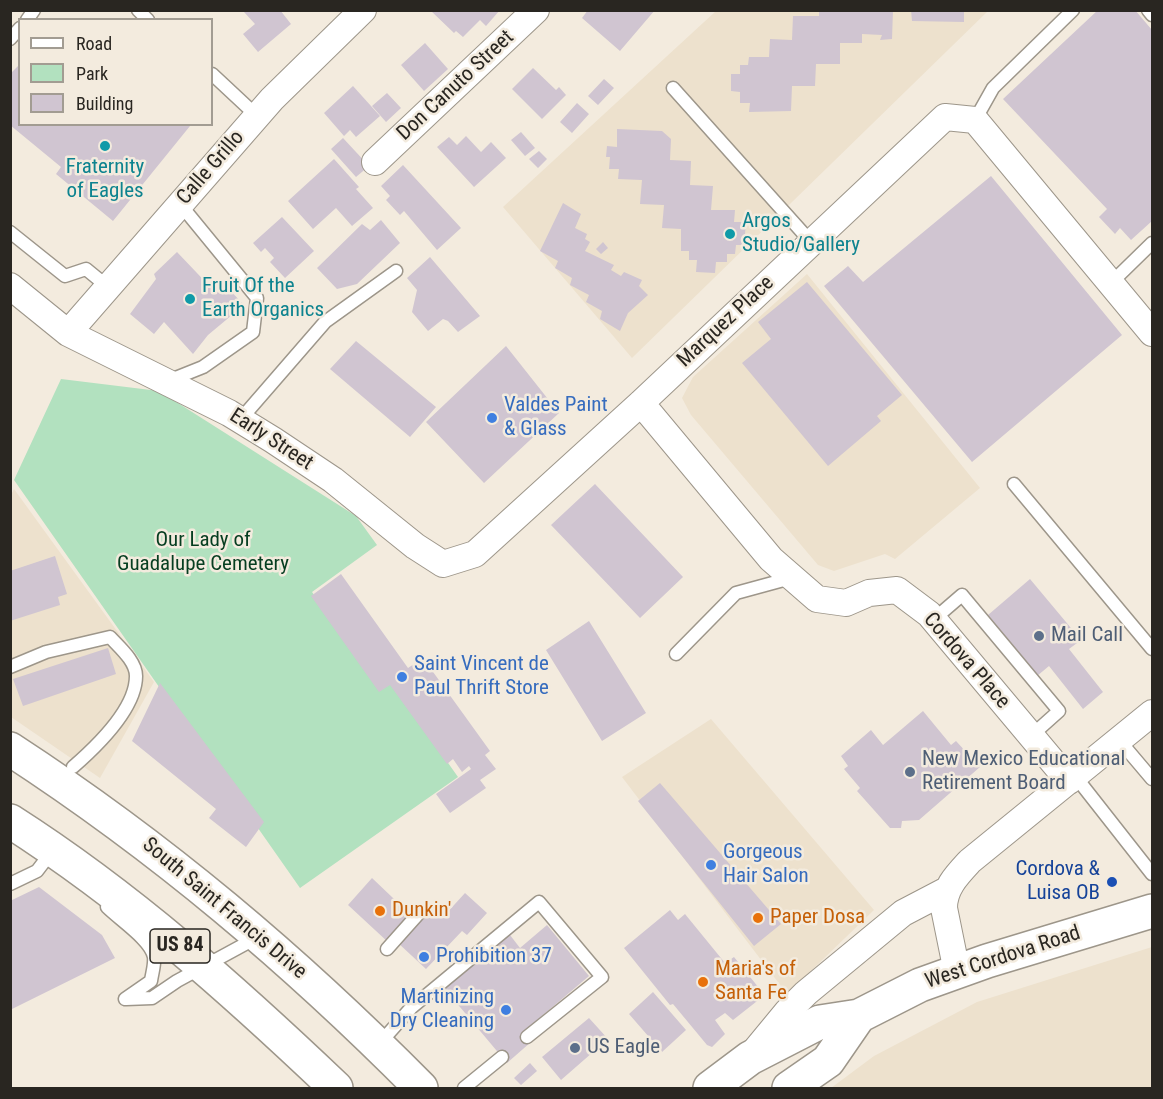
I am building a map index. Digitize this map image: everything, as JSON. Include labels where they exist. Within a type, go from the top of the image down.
[{"type":"main road","name":"South Saint Francis Drive","points":[[10,749],[66,786],[168,860],[260,936],[378,1045],[421,1089]]},
{"type":"main road","name":"US 84","points":[[10,821],[54,849],[204,967],[336,1089]]},
{"type":"main road","name":"West Cordova Road","points":[[710,1089],[750,1058],[820,1022],[859,1016],[920,985],[1152,911]]},
{"type":"main road","name":"West Cordova Road","points":[[789,1089],[828,1061],[859,1016]]},
{"type":"street","name":"Calle Grillo","points":[[68,333],[257,116],[363,10]]},
{"type":"street","name":"Don Canuto Street","points":[[375,162],[536,10]]},
{"type":"street","name":"Marquez Place","points":[[518,514],[641,403],[945,117],[975,120]]},
{"type":"street","points":[[975,120],[1152,333]]},
{"type":"street","name":"Early Street","points":[[10,286],[68,333],[240,420],[333,480],[415,546],[443,564],[475,554],[518,514]]},
{"type":"street","name":"Cordova Place","points":[[641,403],[771,559],[817,599],[846,603],[869,593],[897,590],[929,614],[1031,736],[1072,778]]},
{"type":"street","points":[[957,972],[944,908],[944,898],[955,877],[970,861],[1152,713]]},
{"type":"street","points":[[750,1058],[787,1012],[806,993],[903,913],[947,890]]},
{"type":"lane","points":[[975,120],[993,88],[1073,10]]},
{"type":"lane","points":[[1148,10],[1152,15]]},
{"type":"lane","points":[[213,75],[257,116]]},
{"type":"lane","points":[[673,88],[812,242]]},
{"type":"lane","points":[[166,381],[203,368],[253,332],[256,298],[180,204]]},
{"type":"lane","points":[[10,232],[65,276],[86,269],[108,287]]},
{"type":"lane","points":[[1111,283],[1152,243]]},
{"type":"lane","points":[[240,420],[326,322],[396,271]]},
{"type":"lane","points":[[1014,484],[1152,649]]},
{"type":"lane","points":[[676,654],[736,593],[792,577]]},
{"type":"lane","points":[[933,620],[962,596],[1022,667],[1059,711],[1031,736]]},
{"type":"lane","points":[[10,667],[46,652],[110,637],[128,656],[136,674],[131,698],[102,741],[73,767]]},
{"type":"lane","points":[[1119,740],[1152,779]]},
{"type":"lane","points":[[1072,778],[1152,874]]},
{"type":"lane","points":[[10,884],[37,871],[54,849]]},
{"type":"lane","points":[[95,880],[105,905],[152,950],[154,960],[151,981],[125,999],[152,998],[177,981],[260,936]]},
{"type":"lane","points":[[378,1045],[411,1008],[539,902],[602,976],[527,1037]]},
{"type":"lane","points":[[387,949],[420,912]]},
{"type":"lane","points":[[464,1089],[502,1057]]},
{"type":"shaded area","points":[[716,11],[988,11],[632,358],[503,207]]},
{"type":"shaded area","points":[[807,274],[980,488],[895,559],[885,554],[834,571],[818,565],[691,415],[682,398],[693,377]]},
{"type":"shaded area","points":[[14,489],[154,682],[100,778],[11,717],[10,497]]},
{"type":"shaded area","points":[[711,719],[874,910],[787,994],[622,777]]},
{"type":"shaded area","points":[[1152,947],[1152,1088],[831,1088],[874,1056],[977,1002]]},
{"type":"green space","name":"Our Lady of Guadalupe Cemetery","points":[[61,379],[159,391],[356,516],[377,545],[312,592],[377,685],[388,678],[458,777],[300,888],[14,480]]},
{"type":"building","points":[[246,10],[280,10],[291,24],[258,52],[243,34],[255,24],[244,12]]},
{"type":"building","points":[[430,10],[500,10],[486,26],[480,20],[463,37],[456,31],[454,33]]},
{"type":"building","points":[[588,10],[604,12],[605,10],[655,10],[620,51],[582,18]]},
{"type":"building","points":[[819,10],[893,10],[892,39],[880,40],[882,35],[862,34],[862,43],[840,43],[840,64],[816,64],[815,86],[792,86],[791,111],[749,112],[750,103],[740,103],[740,92],[731,91],[731,74],[740,74],[740,65],[748,65],[749,57],[769,57],[770,39],[792,40],[793,16],[819,16]]},
{"type":"building","points":[[911,10],[964,10],[964,22],[912,21]]},
{"type":"building","points":[[1098,10],[1135,10],[1152,30],[1152,221],[1131,240],[1120,228],[1115,234],[1099,217],[1107,209],[1003,99]]},
{"type":"building","points":[[425,43],[448,69],[424,91],[401,65]]},
{"type":"building","name":"Fraternity of Eagles","points":[[18,66],[18,126],[190,126],[113,221],[56,174],[61,167],[10,125],[10,74]]},
{"type":"building","points":[[533,68],[556,90],[559,87],[566,95],[542,119],[512,89]]},
{"type":"building","points":[[604,79],[614,88],[598,105],[588,96]]},
{"type":"building","points":[[353,86],[380,116],[356,137],[350,130],[344,136],[324,113]]},
{"type":"building","points":[[387,93],[401,108],[386,122],[372,106]]},
{"type":"building","points":[[577,103],[589,114],[572,133],[560,122]]},
{"type":"building","points":[[617,129],[662,131],[671,139],[670,160],[691,161],[690,185],[713,186],[711,210],[735,210],[734,222],[746,222],[744,245],[736,245],[735,254],[727,254],[727,262],[716,262],[715,273],[696,272],[697,260],[689,260],[689,251],[681,251],[681,229],[662,228],[664,205],[640,204],[642,180],[618,179],[619,169],[609,169],[610,157],[606,157],[607,146],[617,147]]},
{"type":"building","points":[[521,132],[535,148],[525,156],[511,140]]},
{"type":"building","points":[[466,136],[481,152],[491,142],[506,158],[474,187],[437,147],[449,137],[457,145]]},
{"type":"building","points":[[343,138],[369,166],[356,177],[331,149]]},
{"type":"building","points":[[539,151],[547,159],[538,168],[529,159]]},
{"type":"building","points":[[334,159],[359,187],[356,189],[373,208],[352,226],[336,208],[313,229],[288,201]]},
{"type":"building","points":[[403,165],[461,228],[437,250],[404,211],[400,215],[386,200],[390,196],[381,186]]},
{"type":"building","points":[[991,176],[1122,335],[972,462],[824,286],[848,266],[863,282]]},
{"type":"building","points":[[563,203],[581,214],[575,228],[587,234],[585,239],[590,242],[585,251],[614,265],[611,270],[621,276],[624,272],[642,280],[639,286],[648,295],[628,313],[620,331],[600,319],[602,311],[586,302],[589,295],[570,285],[572,278],[555,268],[558,261],[540,251]]},
{"type":"building","points":[[282,217],[314,251],[285,278],[270,262],[274,258],[265,248],[261,252],[253,243]]},
{"type":"building","points":[[381,220],[400,243],[357,284],[337,289],[317,268],[362,224],[370,230]]},
{"type":"building","points":[[603,242],[608,248],[601,254],[596,249]]},
{"type":"building","name":"Fruit Of the Earth Organics","points":[[177,252],[216,293],[225,285],[244,305],[208,335],[193,354],[164,322],[154,334],[130,314],[156,279],[154,274]]},
{"type":"building","points":[[430,257],[480,316],[458,332],[443,319],[428,331],[412,312],[417,290],[407,278]]},
{"type":"building","points":[[807,282],[902,395],[877,416],[881,421],[828,466],[742,363],[771,339],[758,322]]},
{"type":"building","points":[[356,341],[436,407],[410,437],[330,369]]},
{"type":"building","name":"Valdes Paint & Glass","points":[[506,346],[559,413],[484,483],[426,422]]},
{"type":"building","points":[[595,484],[683,577],[640,618],[551,525]]},
{"type":"building","points":[[55,556],[67,594],[58,597],[60,605],[10,621],[10,571]]},
{"type":"building","name":"Saint Vincent de Paul Thrift Store","points":[[341,574],[408,668],[423,658],[490,751],[485,755],[496,769],[480,780],[486,788],[450,813],[436,794],[471,769],[469,766],[462,772],[453,759],[447,764],[390,685],[379,692],[311,596]]},
{"type":"building","points":[[1030,579],[1081,640],[1069,649],[1103,692],[1083,709],[1049,666],[1037,676],[988,615]]},
{"type":"building","points":[[589,621],[646,713],[602,741],[546,650]]},
{"type":"building","points":[[108,648],[116,674],[23,706],[13,679]]},
{"type":"building","points":[[160,683],[264,822],[246,847],[209,818],[216,809],[132,741]]},
{"type":"building","points":[[923,711],[951,745],[956,741],[980,767],[919,820],[902,821],[901,828],[890,828],[857,791],[860,788],[844,769],[848,766],[841,756],[871,730],[883,745]]},
{"type":"building","points":[[660,783],[781,924],[754,946],[638,801]]},
{"type":"building","name":"Dunkin'","points":[[372,878],[413,917],[389,943],[348,905]]},
{"type":"building","points":[[39,887],[102,935],[115,958],[10,1010],[10,901]]},
{"type":"building","points":[[465,893],[487,913],[467,935],[462,931],[426,969],[397,942],[429,904],[444,916]]},
{"type":"building","name":"Maria's of Santa Fe","points":[[670,910],[678,920],[685,914],[725,963],[734,957],[763,993],[761,998],[733,1020],[725,1013],[715,1020],[725,1034],[712,1047],[707,1045],[673,1004],[670,1005],[624,948]]},
{"type":"building","name":"Martinizing Dry Cleaning","points":[[547,925],[589,976],[523,1032],[531,1042],[507,1063],[444,988],[510,935],[520,948]]},
{"type":"building","points":[[653,992],[686,1030],[662,1052],[629,1014]]},
{"type":"building","name":"US Eagle","points":[[589,1018],[608,1039],[561,1080],[542,1057]]},
{"type":"building","points":[[530,1063],[537,1071],[521,1085],[514,1078]]},
{"type":"place","name":"Fraternity of Eagles","points":[[105,146]]},
{"type":"place","name":"Argos Studio/Gallery","points":[[730,234]]},
{"type":"place","name":"Fruit Of the Earth Organics","points":[[190,299]]},
{"type":"place","name":"Valdes Paint & Glass","points":[[492,418]]},
{"type":"place","name":"Mail Call","points":[[1039,636]]},
{"type":"place","name":"Saint Vincent de Paul Thrift Store","points":[[402,677]]},
{"type":"place","name":"New Mexico Educational Retirement Board","points":[[910,772]]},
{"type":"place","name":"Gorgeous Hair Salon","points":[[711,865]]},
{"type":"place","name":"Cordova & Luisa OB","points":[[1112,882]]},
{"type":"place","name":"Dunkin'","points":[[380,911]]},
{"type":"place","name":"Paper Dosa","points":[[758,918]]},
{"type":"place","name":"Prohibition 37","points":[[424,957]]},
{"type":"place","name":"Maria's of Santa Fe","points":[[703,982]]},
{"type":"place","name":"Martinizing Dry Cleaning","points":[[506,1010]]},
{"type":"place","name":"US Eagle","points":[[575,1048]]}]
